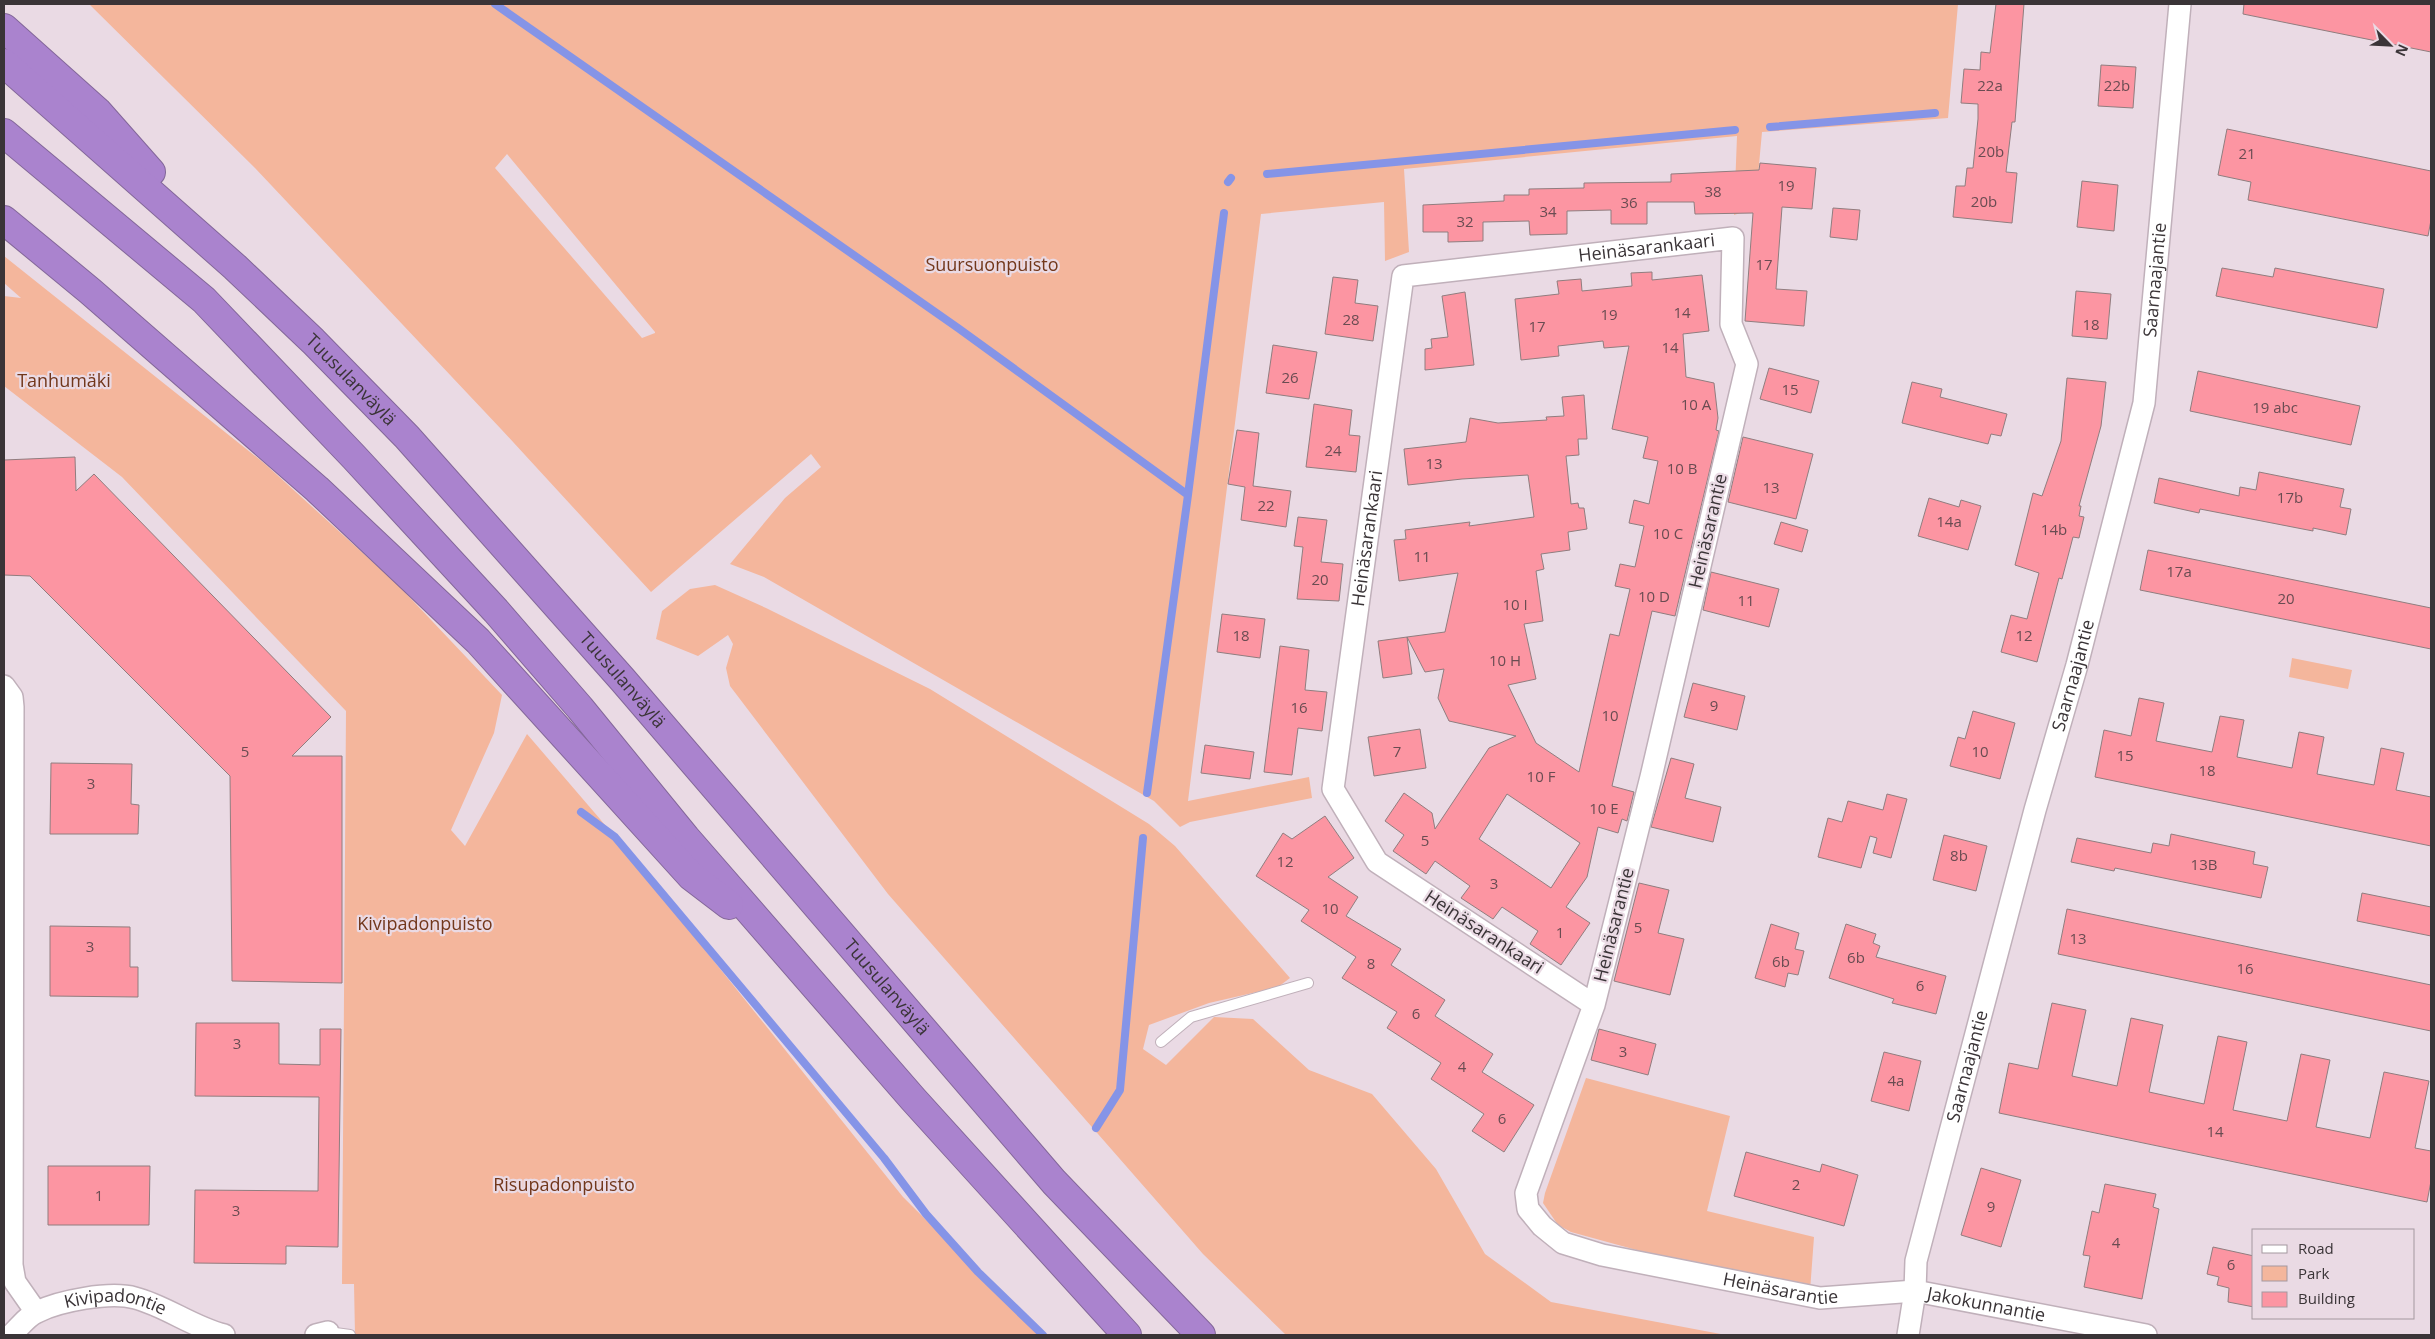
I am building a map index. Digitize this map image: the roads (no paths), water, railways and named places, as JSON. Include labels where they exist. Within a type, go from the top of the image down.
[{"type":"highway","points":[[4,28],[98,112],[235,266]]},
{"type":"highway","name":"Tuusulanväylä","points":[[4,63],[235,266],[313,341],[407,437],[512,552],[1054,1182],[1201,1335]]},
{"type":"highway","points":[[4,133],[204,300],[354,457],[496,612],[772,937],[913,1099],[1127,1335]]},
{"type":"highway","points":[[4,220],[90,291],[317,489],[478,641],[690,876],[772,937]]},
{"type":"street","name":"Saarnaajantie","points":[[1908,1335],[1915,1291],[1916,1261],[2035,810],[2077,665],[2144,403],[2180,4]]},
{"type":"street","name":"Heinäsarantie","points":[[1733,238],[1731,324],[1747,364],[1651,777],[1594,1005],[1526,1193],[1528,1209],[1542,1226],[1563,1243],[1602,1255],[1820,1298],[1915,1291]]},
{"type":"street","name":"Heinäsarankaari","points":[[1594,1005],[1377,862],[1333,789],[1403,276],[1733,238]]},
{"type":"street","points":[[4,686],[12,697],[14,707],[8,1007],[8,1204],[15,1282],[36,1312]]},
{"type":"street","name":"Jakokunnantie","points":[[1915,1291],[2146,1335]]},
{"type":"street","name":"Kivipadontie","points":[[11,1335],[36,1312],[81,1299],[134,1297],[205,1331],[224,1335]]},
{"type":"lane","points":[[1161,1042],[1191,1017],[1308,983]]},
{"type":"lane","points":[[322,1334],[350,1335]]},
{"type":"waterway","points":[[495,4],[958,328],[1188,495],[1147,793]]},
{"type":"waterway","points":[[1770,127],[1935,113]]},
{"type":"waterway","points":[[1267,174],[1735,130]]},
{"type":"waterway","points":[[1228,182],[1231,178]]},
{"type":"waterway","points":[[1188,495],[1224,213]]},
{"type":"waterway","points":[[581,812],[615,837],[884,1158],[926,1214],[978,1272],[1043,1335]]},
{"type":"waterway","points":[[1096,1128],[1120,1090],[1143,838]]},
{"type":"park label","name":"Suursuonpuisto","points":[[992,265]]},
{"type":"park label","name":"Tanhumäki","points":[[64,381]]},
{"type":"park label","name":"Kivipadonpuisto","points":[[425,924]]},
{"type":"park label","name":"Risupadonpuisto","points":[[564,1185]]}]
